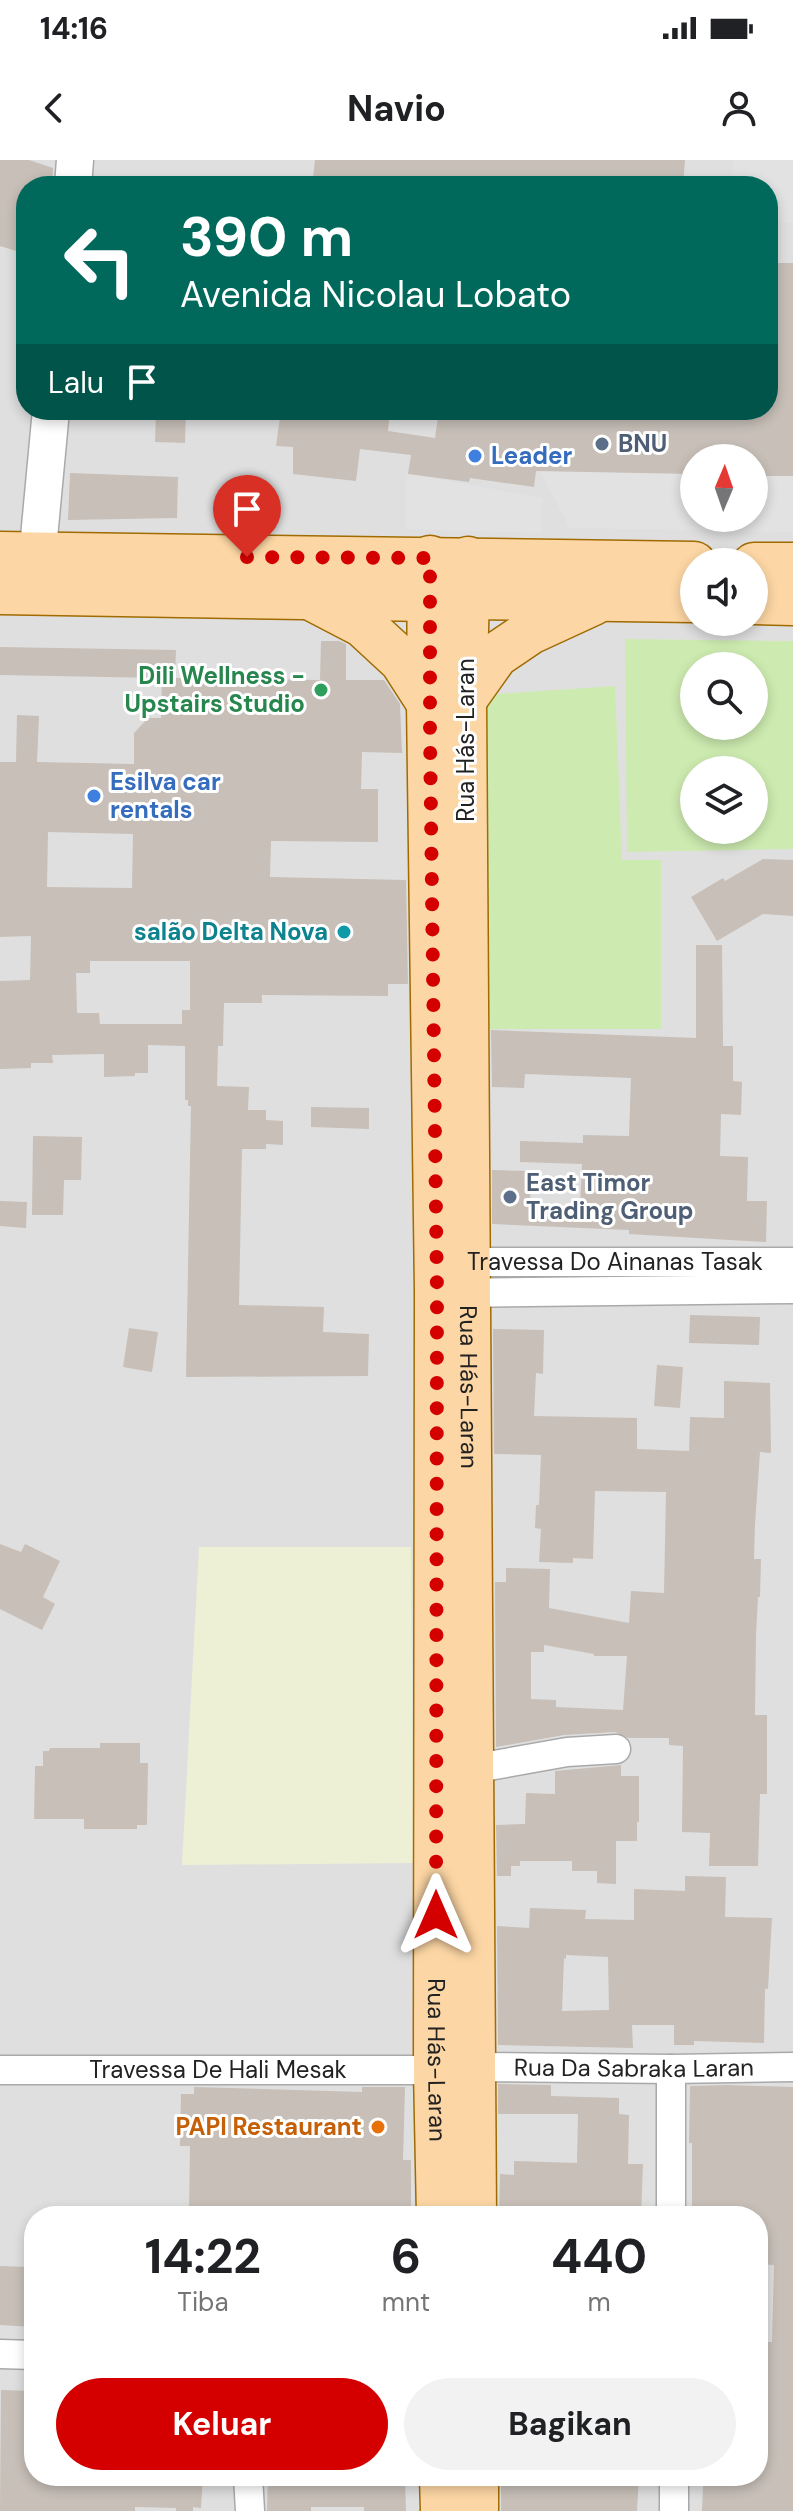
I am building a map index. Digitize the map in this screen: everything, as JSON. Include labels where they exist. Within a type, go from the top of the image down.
[{"type":"main road","points":[[18,573],[449,578],[680,565]]},
{"type":"main road","points":[[768,565],[793,565]]},
{"type":"main road","points":[[18,573],[310,597],[449,578],[602,598],[680,600]]},
{"type":"main road","name":"Rua Hás-Laran","points":[[449,578],[447,702],[453,1278],[455,2069],[473,2206]]},
{"type":"main road","points":[[310,597],[363,625],[447,702],[496,655],[530,632],[602,598]]},
{"type":"main road","points":[[768,602],[793,603]]},
{"type":"main road","name":"Rua Hás-Laran","points":[[440,2206],[455,2069],[472,1769],[453,1278]]},
{"type":"main road","points":[[442,2486],[443,2511]]},
{"type":"main road","points":[[476,2486],[476,2511]]},
{"type":"street","points":[[18,573],[49,420]]},
{"type":"street","name":"Travessa Do Ainanas Tasak","points":[[453,1278],[793,1262]]},
{"type":"street","name":"Travessa Do Ainanas Tasak","points":[[453,1278],[793,1289]]},
{"type":"street","points":[[472,1769],[567,1752],[616,1749]]},
{"type":"street","name":"Rua Da Sabraka Laran","points":[[455,2069],[793,2067]]},
{"type":"street","name":"Travessa De Hali Mesak","points":[[0,2070],[455,2069]]},
{"type":"street","points":[[671,2069],[671,2206]]},
{"type":"street","points":[[1,2353],[24,2354]]},
{"type":"street","points":[[249,2486],[250,2511]]},
{"type":"street","points":[[674,2486],[674,2511]]},
{"type":"shaded area","points":[[0,160],[793,160],[793,2511],[0,2511]]},
{"type":"shaded area","points":[[734,160],[793,160],[793,223],[778,221],[778,176],[732,176]]},
{"type":"shaded area","points":[[540,471],[680,474],[680,530],[570,528]]},
{"type":"shaded area","points":[[406,473],[542,498],[542,533],[406,529]]},
{"type":"shaded area","points":[[768,476],[793,476],[793,532],[768,532]]},
{"type":"green space","points":[[625,639],[793,641],[793,849],[627,852]]},
{"type":"green space","points":[[615,686],[622,860],[661,860],[661,1029],[478,1029],[481,695]]},
{"type":"green space","points":[[199,1547],[411,1547],[414,1863],[182,1865]]},
{"type":"building","points":[[0,160],[29,160],[53,168],[53,176],[16,176],[16,251],[0,246]]},
{"type":"building","points":[[315,160],[685,160],[684,176],[313,176]]},
{"type":"building","points":[[778,263],[793,263],[793,476],[768,476],[768,444],[680,444],[680,474],[536,471],[534,487],[408,474],[411,455],[360,449],[356,481],[293,474],[293,447],[276,446],[280,420],[389,420],[388,431],[435,438],[438,420],[778,420]]},
{"type":"building","points":[[156,420],[186,420],[185,443],[155,442]]},
{"type":"building","points":[[70,473],[178,477],[177,518],[68,520]]},
{"type":"building","points":[[321,641],[346,644],[346,680],[384,680],[400,704],[402,753],[362,752],[361,789],[378,789],[378,842],[271,841],[270,877],[406,880],[408,984],[388,984],[388,996],[262,995],[262,1003],[224,1003],[223,1046],[218,1046],[217,1086],[249,1087],[248,1110],[266,1110],[266,1120],[283,1121],[283,1145],[266,1144],[266,1149],[242,1149],[239,1305],[324,1307],[323,1332],[369,1334],[368,1376],[186,1377],[191,1106],[185,1100],[185,1046],[148,1045],[148,1073],[135,1073],[135,1076],[104,1077],[104,1054],[52,1055],[53,1063],[31,1063],[31,1068],[0,1069],[0,981],[30,980],[31,936],[0,937],[0,762],[16,762],[17,715],[39,716],[37,762],[134,764],[134,733],[148,718],[161,718],[162,678],[0,675],[0,647],[176,650],[175,678],[320,680]],"holes":[[[48,832],[133,834],[132,888],[47,887]],[[90,961],[190,961],[190,1010],[182,1010],[182,1024],[100,1024],[99,1013],[77,1013],[76,973],[90,973]]]},
{"type":"building","points":[[763,859],[793,860],[793,916],[763,914],[717,941],[691,897]]},
{"type":"building","points":[[696,945],[722,945],[723,1046],[733,1046],[733,1081],[742,1082],[741,1115],[721,1114],[720,1156],[748,1157],[747,1201],[767,1201],[766,1242],[629,1234],[629,1230],[492,1224],[492,1170],[531,1171],[530,1206],[580,1208],[582,1164],[520,1162],[520,1141],[583,1143],[583,1135],[629,1136],[631,1078],[525,1074],[524,1088],[492,1087],[491,1030],[696,1038]]},
{"type":"building","points":[[311,1107],[369,1108],[369,1129],[311,1127]]},
{"type":"building","points":[[33,1136],[82,1137],[81,1180],[64,1180],[63,1215],[32,1215]]},
{"type":"building","points":[[0,1201],[27,1202],[26,1228],[0,1226]]},
{"type":"building","points":[[690,1315],[760,1317],[759,1345],[689,1343]]},
{"type":"building","points":[[129,1328],[158,1332],[152,1372],[123,1367]]},
{"type":"building","points":[[493,1329],[544,1330],[543,1374],[536,1373],[534,1416],[637,1418],[637,1449],[689,1451],[690,1417],[724,1418],[724,1381],[770,1383],[771,1453],[760,1452],[754,1559],[761,1559],[755,1715],[767,1715],[767,1794],[760,1794],[758,1866],[709,1866],[710,1833],[682,1832],[683,1746],[669,1745],[669,1738],[628,1738],[615,1732],[564,1735],[496,1747],[495,1582],[506,1582],[506,1568],[550,1569],[549,1608],[629,1623],[631,1591],[664,1593],[666,1492],[595,1491],[593,1559],[573,1558],[573,1563],[539,1562],[541,1529],[535,1528],[541,1455],[494,1454]],"holes":[[[544,1645],[627,1656],[623,1710],[556,1707],[556,1700],[531,1699],[531,1652],[544,1652]]]},
{"type":"building","points":[[657,1365],[683,1367],[680,1408],[654,1406]]},
{"type":"building","points":[[0,1544],[21,1552],[25,1544],[60,1561],[43,1597],[55,1604],[42,1630],[0,1609]]},
{"type":"building","points":[[100,1743],[140,1743],[140,1763],[148,1763],[147,1825],[137,1825],[137,1829],[84,1829],[84,1819],[34,1819],[35,1766],[43,1766],[43,1751],[50,1748],[100,1748]]},
{"type":"building","points":[[621,1765],[621,1776],[639,1776],[639,1822],[637,1841],[616,1841],[616,1884],[597,1883],[597,1871],[572,1871],[572,1861],[520,1861],[520,1866],[511,1866],[511,1876],[497,1876],[496,1825],[525,1824],[526,1793],[555,1794],[555,1771]]},
{"type":"building","points":[[685,1876],[726,1877],[725,1917],[772,1918],[768,1989],[765,1989],[764,2043],[694,2041],[694,2045],[674,2045],[674,2025],[632,2025],[633,2048],[498,2045],[497,1926],[529,1928],[530,1908],[586,1910],[585,1919],[634,1920],[634,1889],[685,1891]],"holes":[[[566,1955],[608,1957],[609,2010],[562,2011]]]},
{"type":"building","points":[[498,2084],[551,2085],[551,2096],[619,2098],[619,2114],[629,2115],[628,2164],[643,2164],[641,2206],[499,2206],[500,2174],[514,2175],[514,2161],[577,2163],[578,2114],[498,2114]]},
{"type":"building","points":[[690,2086],[793,2087],[793,2511],[702,2511],[703,2486],[768,2486],[768,2342],[772,2342],[774,2265],[768,2265],[768,2206],[692,2206]]},
{"type":"building","points":[[194,2087],[362,2092],[362,2087],[405,2087],[403,2160],[411,2160],[411,2206],[189,2206],[190,2146],[180,2146],[181,2094],[194,2094]]},
{"type":"building","points":[[0,2266],[24,2267],[24,2326],[0,2325]]},
{"type":"building","points":[[1,2390],[24,2391],[24,2486],[202,2486],[201,2508],[193,2507],[193,2511],[135,2507],[135,2511],[0,2511]]},
{"type":"building","points":[[268,2486],[405,2486],[406,2511],[311,2507],[311,2511],[267,2511]]},
{"type":"building","points":[[501,2486],[638,2486],[637,2511],[501,2511]]},
{"type":"place","name":"BNU","points":[[602,444]]},
{"type":"place","name":"Leader","points":[[475,456]]},
{"type":"place","name":"Dili Wellness - Upstairs Studio","points":[[321,690]]},
{"type":"place","name":"Esilva car rentals","points":[[94,796]]},
{"type":"place","name":"salão Delta Nova","points":[[344,932]]},
{"type":"place","name":"East Timor Trading Group","points":[[510,1197]]},
{"type":"place","name":"PAPI Restaurant","points":[[378,2127]]},
{"type":"route","points":[[247,557],[430,558],[437,1293],[436,1915]]}]
